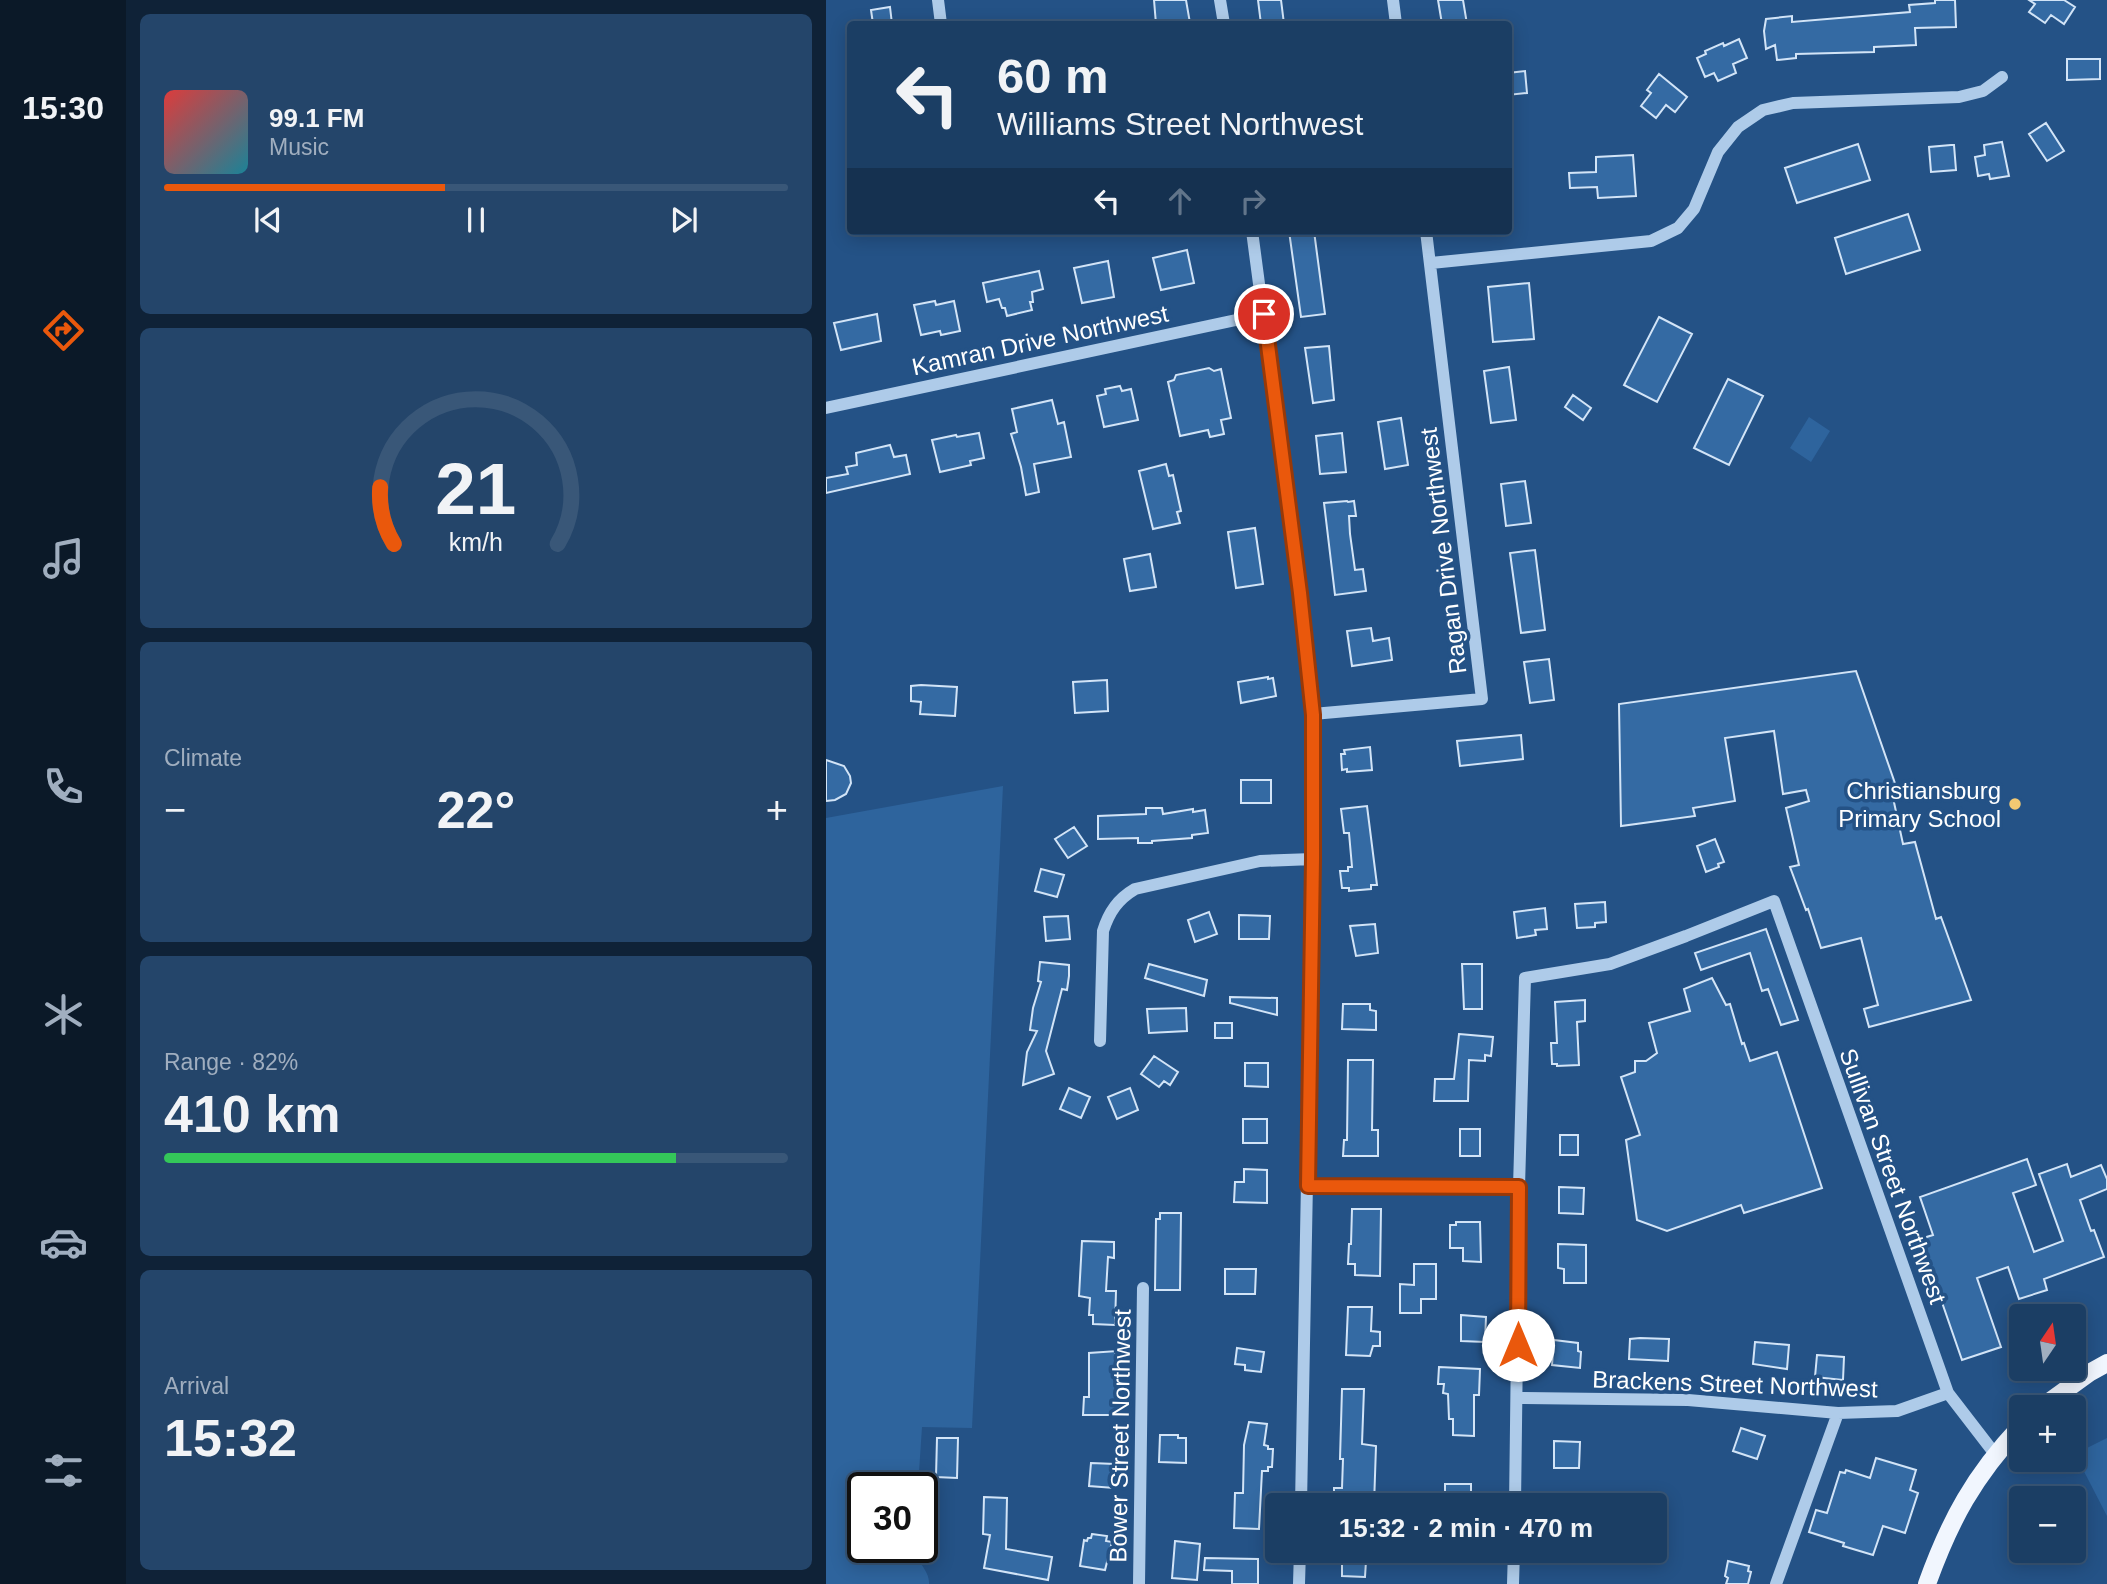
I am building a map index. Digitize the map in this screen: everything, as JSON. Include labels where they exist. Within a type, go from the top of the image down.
[{"type":"main road","points":[[2059,1395],[2107,1363]]},
{"type":"main road","points":[[1927,1584],[1950,1526],[1970,1489],[2009,1439]]},
{"type":"street","points":[[938,0],[941,21]]},
{"type":"street","points":[[1220,0],[1224,21]]},
{"type":"street","points":[[1392,0],[1396,21]]},
{"type":"street","points":[[1431,263],[1651,241],[1678,228],[1694,209],[1718,152],[1738,127],[1763,110],[1793,103],[1959,97],[1983,91],[2002,77]]},
{"type":"street","points":[[1253,235],[1300,593],[1313,715],[1313,859],[1301,1493]]},
{"type":"street","name":"Ragan Drive Northwest","points":[[1313,715],[1482,699],[1427,235]]},
{"type":"street","name":"Kamran Drive Northwest","points":[[826,408],[1264,314]]},
{"type":"street","points":[[1100,1041],[1103,931],[1107,918],[1124,895],[1135,889],[1260,861],[1313,859]]},
{"type":"street","name":"Sullivan Street Northwest","points":[[1519,1187],[1525,978],[1610,964],[1774,901],[1948,1394],[1995,1454]]},
{"type":"street","points":[[1308,1186],[1519,1187],[1515,1493]]},
{"type":"street","name":"Bower Street Northwest","points":[[1139,1584],[1143,1288]]},
{"type":"street","name":"Brackens Street Northwest","points":[[1518,1398],[1688,1400],[1838,1413],[1897,1411],[1948,1394]]},
{"type":"street","points":[[1776,1584],[1838,1413]]},
{"type":"street","points":[[1299,1584],[1300,1563]]},
{"type":"street","points":[[1513,1584],[1514,1563]]},
{"type":"shaded area","points":[[1809,417],[1830,431],[1811,462],[1790,448]]},
{"type":"shaded area","points":[[1003,786],[972,1428],[922,1427],[919,1472],[847,1472],[847,1563],[921,1563],[929,1584],[826,1584],[826,818]]},
{"type":"shaded area","points":[[2107,1438],[2107,1516],[2084,1472],[2086,1448]]},
{"type":"building","points":[[1154,0],[1186,0],[1190,21],[1156,21]]},
{"type":"building","points":[[1258,0],[1281,0],[1284,21],[1261,21]]},
{"type":"building","points":[[1438,0],[1463,0],[1466,21],[1442,21]]},
{"type":"building","points":[[1935,0],[1955,0],[1956,27],[1915,28],[1916,45],[1874,47],[1874,52],[1796,54],[1796,58],[1777,60],[1775,45],[1766,49],[1766,19],[1792,16],[1792,22],[1910,12],[1909,5],[1935,3]]},
{"type":"building","points":[[2029,0],[2064,0],[2075,7],[2064,24],[2051,15],[2045,23],[2029,12],[2035,4]]},
{"type":"building","points":[[890,7],[892,21],[873,21],[871,10]]},
{"type":"building","points":[[1739,39],[1747,58],[1733,64],[1736,73],[1718,81],[1714,73],[1705,77],[1697,58],[1706,54],[1705,51]]},
{"type":"building","points":[[2067,59],[2100,59],[2100,79],[2067,80]]},
{"type":"building","points":[[1525,71],[1527,93],[1512,95],[1512,73]]},
{"type":"building","points":[[1659,74],[1687,97],[1675,112],[1666,105],[1656,118],[1641,106],[1651,93],[1647,90]]},
{"type":"building","points":[[2046,123],[2064,151],[2047,161],[2029,134]]},
{"type":"building","points":[[2002,142],[2009,176],[1990,179],[1989,174],[1978,176],[1975,157],[1985,155],[1984,145]]},
{"type":"building","points":[[1858,144],[1870,180],[1797,203],[1785,168]]},
{"type":"building","points":[[1954,145],[1956,170],[1931,172],[1929,147]]},
{"type":"building","points":[[1633,155],[1636,196],[1598,198],[1597,187],[1570,188],[1569,173],[1596,172],[1596,157]]},
{"type":"building","points":[[1908,214],[1920,250],[1846,274],[1835,238]]},
{"type":"building","points":[[1290,235],[1315,235],[1325,314],[1301,317]]},
{"type":"building","points":[[1187,250],[1194,283],[1161,290],[1153,258]]},
{"type":"building","points":[[1108,261],[1114,297],[1082,303],[1074,268]]},
{"type":"building","points":[[1039,271],[1043,289],[1032,292],[1032,310],[1007,316],[999,299],[987,302],[983,283]]},
{"type":"building","points":[[1529,283],[1534,339],[1493,342],[1488,287]]},
{"type":"building","points":[[935,301],[936,305],[954,301],[960,331],[921,335],[914,305]]},
{"type":"building","points":[[877,314],[881,341],[841,350],[834,323]]},
{"type":"building","points":[[1659,317],[1692,334],[1657,402],[1624,385]]},
{"type":"building","points":[[1329,346],[1334,400],[1313,403],[1305,348]]},
{"type":"building","points":[[1509,367],[1516,420],[1491,423],[1484,371]]},
{"type":"building","points":[[1209,368],[1214,371],[1221,369],[1231,418],[1221,420],[1224,434],[1210,437],[1208,430],[1180,436],[1168,382],[1174,380],[1176,375]]},
{"type":"building","points":[[1728,379],[1763,396],[1729,465],[1694,448]]},
{"type":"building","points":[[1120,386],[1122,391],[1131,389],[1138,420],[1104,427],[1097,396],[1106,394],[1105,389]]},
{"type":"building","points":[[1573,395],[1591,408],[1583,420],[1565,407]]},
{"type":"building","points":[[1052,400],[1058,424],[1064,422],[1071,457],[1034,464],[1039,492],[1026,495],[1011,434],[1017,432],[1012,409]]},
{"type":"building","points":[[1401,418],[1408,465],[1385,469],[1378,422]]},
{"type":"building","points":[[979,433],[984,458],[970,461],[971,465],[940,472],[932,440]]},
{"type":"building","points":[[1342,433],[1346,472],[1320,474],[1316,436]]},
{"type":"building","points":[[890,445],[894,457],[906,455],[910,474],[826,493],[826,478],[848,474],[846,467],[857,465],[856,453]]},
{"type":"building","points":[[1166,464],[1169,476],[1173,475],[1181,511],[1177,512],[1180,523],[1153,529],[1139,471]]},
{"type":"building","points":[[1525,481],[1531,523],[1506,526],[1501,484]]},
{"type":"building","points":[[1354,501],[1356,516],[1349,516],[1350,534],[1355,570],[1363,569],[1366,591],[1335,595],[1324,503]]},
{"type":"building","points":[[1255,528],[1263,584],[1236,588],[1228,532]]},
{"type":"building","points":[[1535,550],[1545,630],[1521,633],[1510,553]]},
{"type":"building","points":[[1150,554],[1156,587],[1130,591],[1124,559]]},
{"type":"building","points":[[1371,628],[1373,641],[1389,638],[1392,660],[1352,666],[1347,631]]},
{"type":"building","points":[[1549,659],[1554,700],[1530,703],[1524,662]]},
{"type":"building","points":[[1856,671],[1898,792],[1892,793],[1903,844],[1915,842],[1936,919],[1941,917],[1971,1000],[1869,1027],[1864,1009],[1878,1005],[1861,938],[1821,948],[1790,867],[1799,865],[1786,808],[1809,801],[1806,790],[1783,794],[1774,731],[1725,738],[1735,801],[1693,808],[1695,816],[1621,826],[1619,704]]},
{"type":"building","points":[[1273,678],[1276,696],[1241,703],[1238,682]]},
{"type":"building","points":[[1107,680],[1108,711],[1075,713],[1073,682]]},
{"type":"building","points":[[911,686],[957,687],[955,716],[920,714],[921,702],[911,701]]},
{"type":"building","points":[[1521,735],[1523,759],[1460,766],[1457,741]]},
{"type":"building","points":[[1370,747],[1372,770],[1342,770],[1341,754],[1345,754],[1344,750]]},
{"type":"building","points":[[826,760],[844,766],[851,783],[846,794],[826,801]]},
{"type":"building","points":[[1241,780],[1271,780],[1271,803],[1241,803]]},
{"type":"building","points":[[1367,806],[1377,885],[1371,885],[1371,889],[1349,891],[1349,888],[1342,888],[1340,871],[1348,871],[1348,867],[1352,867],[1349,833],[1344,833],[1341,809]]},
{"type":"building","points":[[1146,808],[1162,808],[1163,814],[1193,809],[1193,812],[1205,810],[1208,833],[1192,835],[1192,838],[1152,843],[1138,843],[1138,838],[1098,839],[1098,816],[1146,814]]},
{"type":"building","points":[[1074,827],[1087,846],[1068,858],[1055,839]]},
{"type":"building","points":[[1715,839],[1724,862],[1706,872],[1697,846]]},
{"type":"building","points":[[1041,869],[1064,875],[1057,897],[1035,891]]},
{"type":"building","points":[[1605,902],[1606,922],[1595,923],[1595,927],[1577,928],[1575,904]]},
{"type":"building","points":[[1545,908],[1547,929],[1535,930],[1536,935],[1517,938],[1514,912]]},
{"type":"building","points":[[1209,912],[1217,934],[1195,942],[1188,920]]},
{"type":"building","points":[[1239,915],[1270,916],[1269,939],[1239,939]]},
{"type":"building","points":[[1068,916],[1070,939],[1046,941],[1044,917]]},
{"type":"building","points":[[1375,924],[1378,953],[1356,956],[1350,926]]},
{"type":"building","points":[[1766,929],[1798,1020],[1781,1025],[1768,989],[1762,991],[1750,953],[1701,970],[1695,953]]},
{"type":"building","points":[[1040,962],[1069,965],[1069,976],[1067,990],[1062,989],[1046,1051],[1054,1074],[1023,1085],[1027,1052],[1037,1031],[1030,1030],[1041,982],[1038,981]]},
{"type":"building","points":[[1149,964],[1207,980],[1204,996],[1145,978]]},
{"type":"building","points":[[1462,964],[1482,964],[1482,1009],[1464,1009]]},
{"type":"building","points":[[1712,978],[1726,1005],[1730,1004],[1750,1061],[1777,1052],[1822,1188],[1744,1213],[1741,1205],[1667,1231],[1637,1220],[1626,1140],[1640,1135],[1621,1077],[1635,1072],[1635,1061],[1646,1061],[1657,1053],[1649,1023],[1690,1011],[1684,989]]},
{"type":"building","points":[[1230,997],[1277,998],[1277,1015],[1230,1003]]},
{"type":"building","points":[[1585,1000],[1585,1021],[1577,1022],[1579,1065],[1552,1064],[1551,1043],[1557,1043],[1555,1002]]},
{"type":"building","points":[[1343,1004],[1370,1004],[1370,1010],[1376,1011],[1376,1030],[1342,1029]]},
{"type":"building","points":[[1186,1008],[1187,1031],[1149,1033],[1147,1009]]},
{"type":"building","points":[[1215,1023],[1232,1023],[1232,1038],[1215,1038]]},
{"type":"building","points":[[1459,1034],[1493,1037],[1491,1056],[1485,1055],[1485,1061],[1469,1060],[1468,1101],[1434,1101],[1435,1079],[1454,1079]]},
{"type":"building","points":[[1154,1056],[1178,1072],[1170,1085],[1164,1081],[1159,1087],[1141,1074]]},
{"type":"building","points":[[1348,1060],[1373,1060],[1372,1130],[1378,1130],[1378,1156],[1343,1156],[1344,1140],[1347,1140]]},
{"type":"building","points":[[1245,1063],[1268,1063],[1268,1087],[1245,1086]]},
{"type":"building","points":[[1069,1088],[1090,1097],[1081,1118],[1060,1109]]},
{"type":"building","points":[[1130,1088],[1138,1110],[1117,1119],[1108,1097]]},
{"type":"building","points":[[1243,1119],[1267,1119],[1267,1143],[1243,1143]]},
{"type":"building","points":[[1460,1129],[1480,1129],[1480,1156],[1460,1156]]},
{"type":"building","points":[[1560,1135],[1578,1135],[1578,1155],[1560,1155]]},
{"type":"building","points":[[2027,1159],[2036,1185],[2013,1193],[2034,1252],[2063,1241],[2039,1174],[2067,1164],[2071,1177],[2101,1165],[2107,1179],[2107,1189],[2080,1200],[2104,1257],[2044,1279],[2047,1290],[2019,1299],[2008,1267],[1977,1278],[2001,1347],[1962,1360],[1920,1239],[1933,1235],[1920,1197]]},
{"type":"building","points":[[1244,1169],[1267,1170],[1267,1203],[1234,1202],[1235,1182],[1244,1182]]},
{"type":"building","points":[[1559,1187],[1584,1188],[1583,1214],[1559,1213]]},
{"type":"building","points":[[1352,1209],[1381,1209],[1380,1276],[1355,1275],[1355,1264],[1348,1264]]},
{"type":"building","points":[[1160,1213],[1181,1213],[1180,1290],[1155,1290],[1156,1219],[1160,1219]]},
{"type":"building","points":[[1456,1222],[1480,1222],[1481,1262],[1463,1261],[1463,1248],[1450,1248],[1450,1225],[1456,1225]]},
{"type":"building","points":[[1082,1241],[1114,1242],[1114,1258],[1108,1257],[1106,1291],[1116,1291],[1115,1325],[1093,1324],[1093,1315],[1089,1315],[1090,1298],[1079,1296]]},
{"type":"building","points":[[1558,1244],[1586,1245],[1586,1283],[1564,1283],[1564,1269],[1558,1268]]},
{"type":"building","points":[[1414,1264],[1436,1264],[1436,1299],[1421,1299],[1421,1313],[1400,1313],[1400,1284],[1414,1285]]},
{"type":"building","points":[[1225,1269],[1256,1269],[1255,1294],[1225,1294]]},
{"type":"building","points":[[1348,1307],[1372,1307],[1371,1331],[1380,1332],[1380,1346],[1373,1346],[1370,1356],[1346,1355]]},
{"type":"building","points":[[1461,1315],[1486,1317],[1485,1342],[1461,1341]]},
{"type":"building","points":[[1630,1339],[1669,1339],[1668,1361],[1629,1359]]},
{"type":"building","points":[[1554,1340],[1578,1343],[1578,1351],[1581,1352],[1580,1368],[1552,1365]]},
{"type":"building","points":[[1755,1342],[1789,1345],[1787,1369],[1753,1364]]},
{"type":"building","points":[[1237,1348],[1264,1352],[1261,1372],[1245,1370],[1245,1365],[1235,1364]]},
{"type":"building","points":[[1117,1351],[1116,1353],[1122,1353],[1123,1415],[1083,1415],[1084,1397],[1089,1397],[1089,1353]]},
{"type":"building","points":[[1817,1355],[1844,1357],[1843,1380],[1815,1377]]},
{"type":"building","points":[[1439,1367],[1480,1369],[1479,1395],[1474,1395],[1474,1436],[1453,1435],[1448,1394],[1443,1393],[1444,1384],[1438,1384]]},
{"type":"building","points":[[1342,1389],[1364,1389],[1362,1444],[1376,1446],[1374,1493],[1334,1493],[1334,1488],[1342,1488],[1343,1459],[1340,1459]]},
{"type":"building","points":[[1249,1422],[1267,1424],[1264,1445],[1273,1449],[1272,1467],[1268,1467],[1268,1471],[1262,1471],[1259,1529],[1234,1528],[1235,1493],[1243,1493],[1244,1445]]},
{"type":"building","points":[[1741,1428],[1765,1436],[1757,1459],[1733,1451]]},
{"type":"building","points":[[1160,1435],[1186,1438],[1186,1463],[1159,1462]]},
{"type":"building","points":[[937,1438],[958,1438],[957,1478],[938,1477]]},
{"type":"building","points":[[1554,1441],[1580,1442],[1579,1468],[1554,1468]]},
{"type":"building","points":[[1876,1458],[1916,1470],[1910,1490],[1918,1493],[1905,1533],[1883,1526],[1873,1555],[1809,1532],[1816,1510],[1827,1513],[1840,1472],[1845,1473],[1846,1470],[1870,1478]]},
{"type":"building","points":[[1091,1463],[1119,1466],[1118,1483],[1114,1482],[1114,1488],[1089,1486]]},
{"type":"building","points":[[1445,1484],[1471,1484],[1471,1493],[1445,1493]]},
{"type":"building","points":[[984,1497],[1007,1498],[1006,1549],[1052,1557],[1048,1580],[984,1568],[990,1535],[983,1534]]},
{"type":"building","points":[[1092,1534],[1107,1536],[1106,1541],[1112,1542],[1105,1570],[1080,1566],[1084,1540],[1091,1538]]},
{"type":"building","points":[[1175,1541],[1200,1544],[1197,1580],[1172,1578]]},
{"type":"building","points":[[1205,1558],[1258,1559],[1258,1584],[1232,1584],[1232,1571],[1204,1570]]},
{"type":"building","points":[[1728,1561],[1749,1566],[1748,1571],[1751,1572],[1748,1584],[1726,1584]]},
{"type":"building","points":[[1342,1563],[1366,1563],[1365,1577],[1342,1576]]},
{"type":"place","name":"Christiansburg Primary School","points":[[2015,804]]},
{"type":"route","points":[[1264,314],[1313,715],[1308,1186],[1519,1187],[1518,1345]]}]
